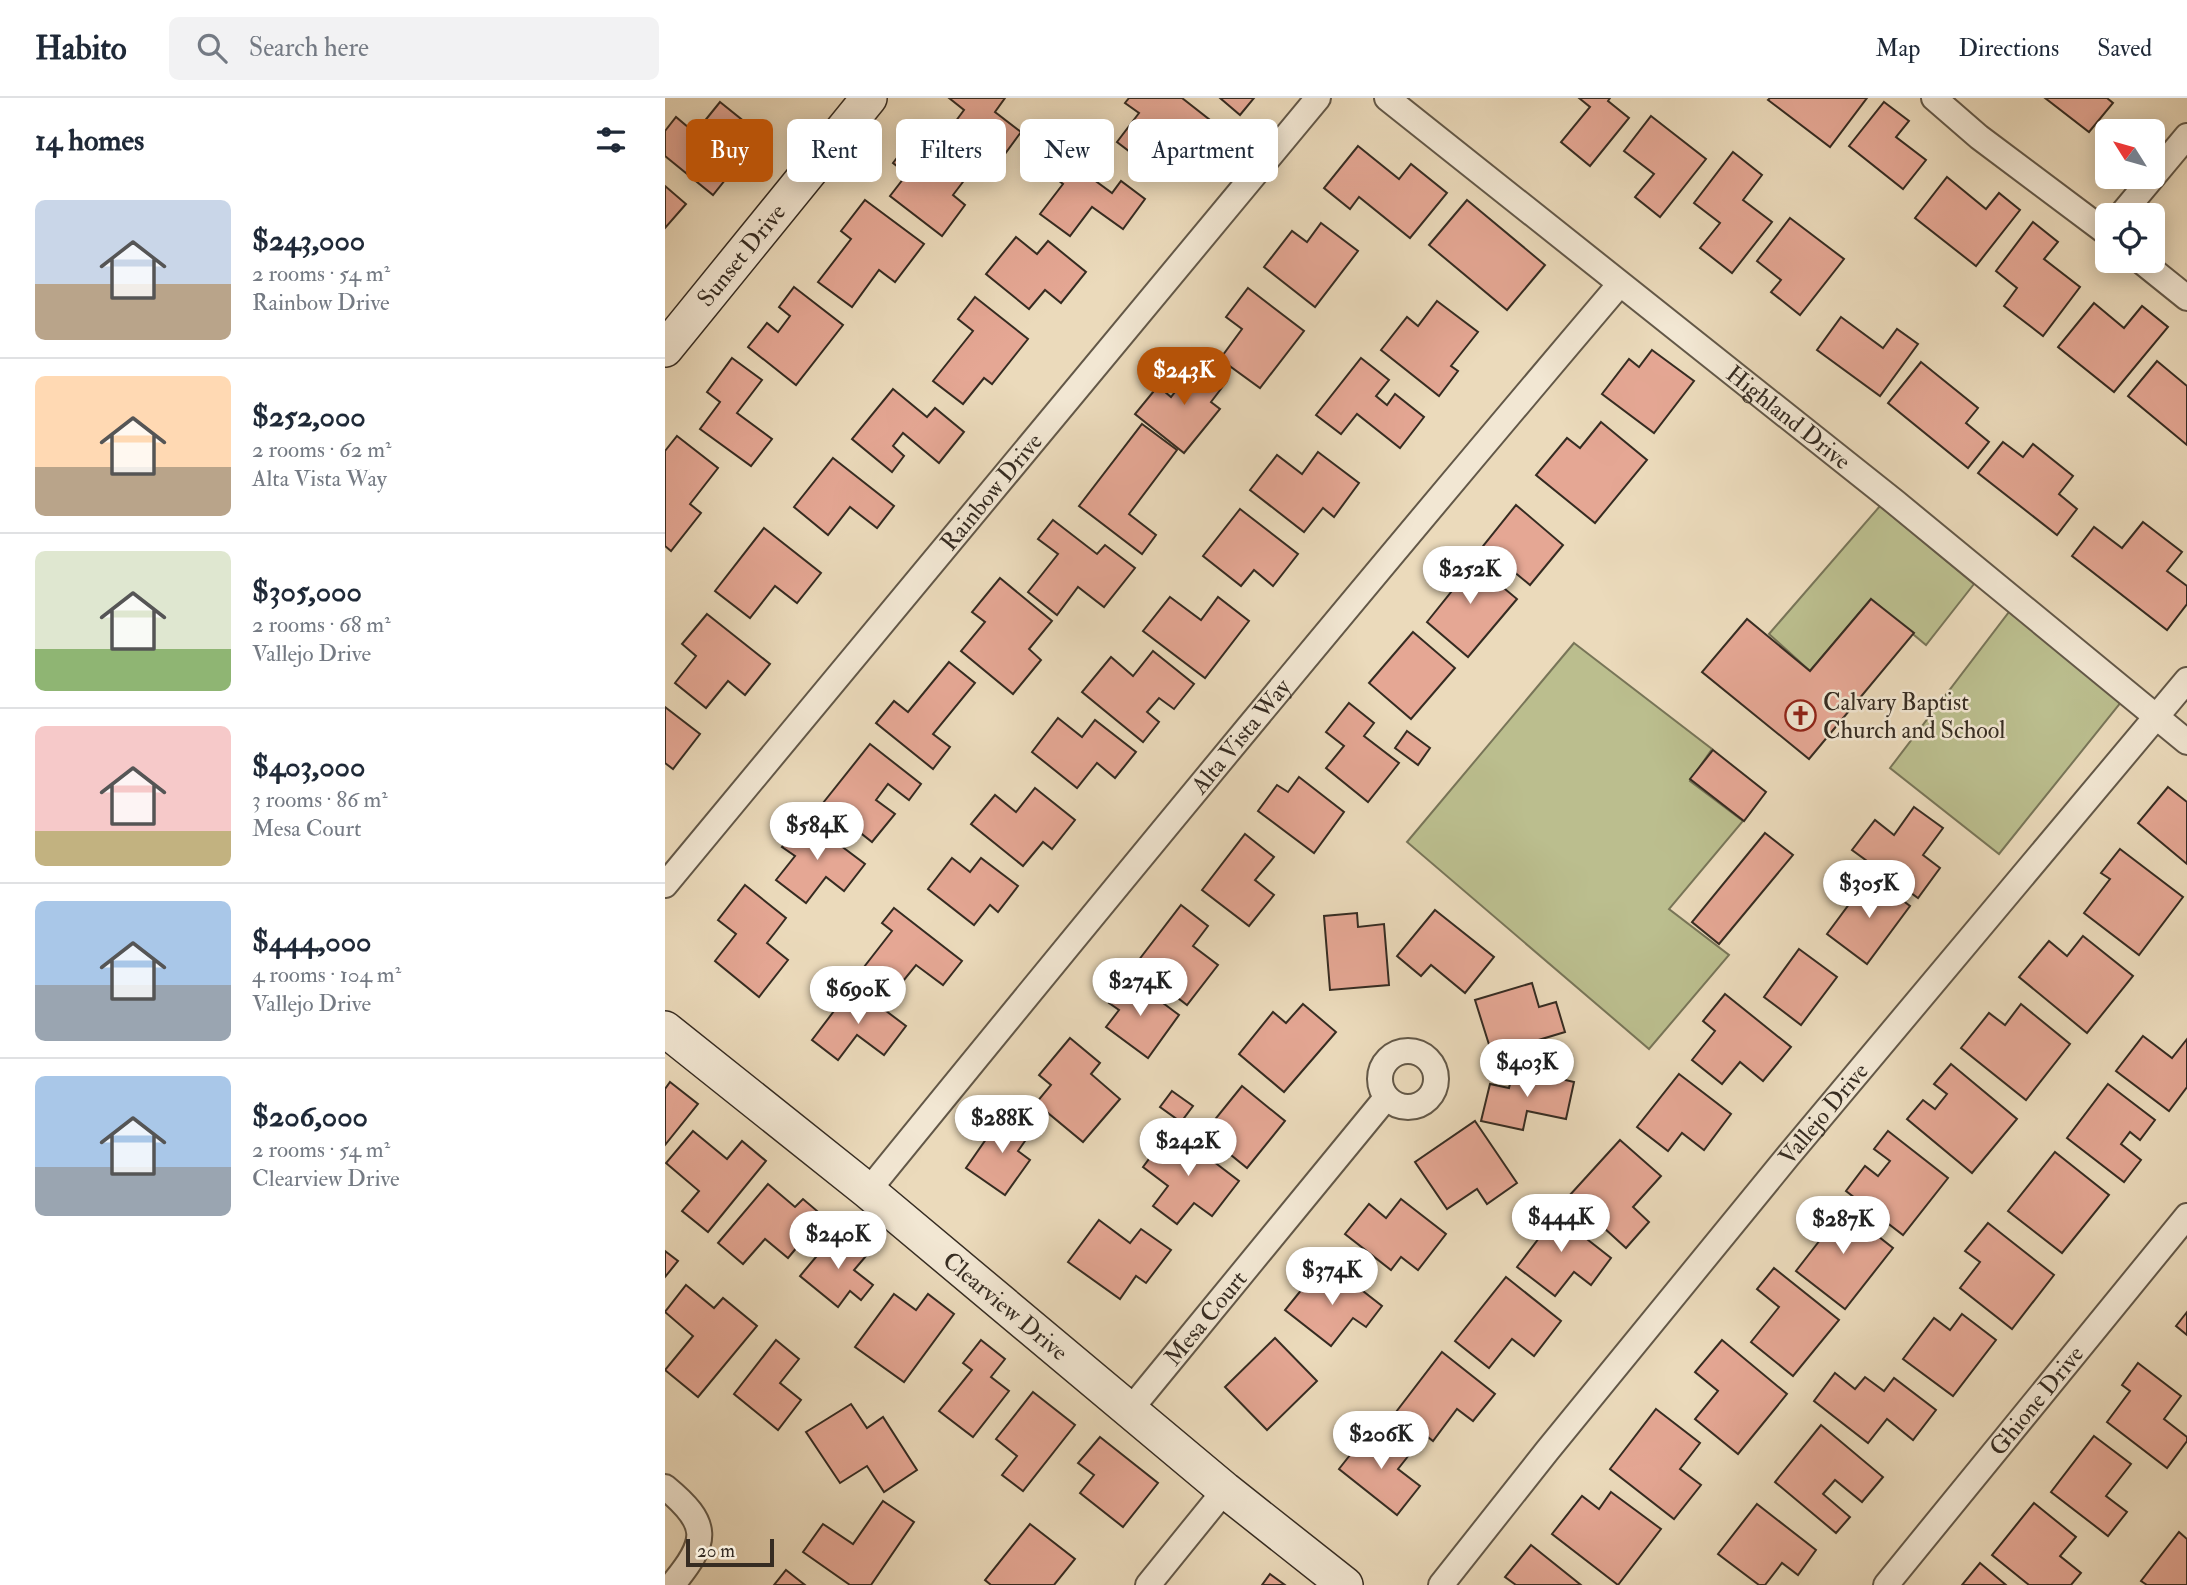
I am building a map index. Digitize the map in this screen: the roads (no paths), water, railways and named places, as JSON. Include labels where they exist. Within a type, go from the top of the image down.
[{"type":"street","name":"Sunset Drive","points":[[665,349],[869,98]]},
{"type":"street","name":"Rainbow Drive","points":[[665,885],[1318,98]]},
{"type":"street","name":"Highland Drive","points":[[1387,98],[1895,502],[2187,742]]},
{"type":"street","points":[[1934,98],[1979,137],[2095,224]]},
{"type":"street","points":[[2131,203],[2187,136]]},
{"type":"street","points":[[2156,273],[2187,298]]},
{"type":"street","name":"Alta Vista Way","points":[[868,1191],[1347,609],[1619,285]]},
{"type":"street","name":"Vallejo Drive","points":[[1441,1585],[1788,1156],[2187,680]]},
{"type":"street","name":"Clearview Drive","points":[[665,1029],[868,1191],[1225,1490],[1345,1585]]},
{"type":"street","name":"Mesa Court","points":[[1130,1410],[1387,1098]]},
{"type":"street","name":"Ghione Drive","points":[[1886,1585],[2187,1216]]},
{"type":"street","points":[[665,1487],[695,1516],[700,1526],[700,1544],[673,1585]]},
{"type":"street","points":[[1148,1585],[1225,1490]]},
{"type":"place","name":"Calvary Baptist Church and School","points":[[1800,716]]}]
